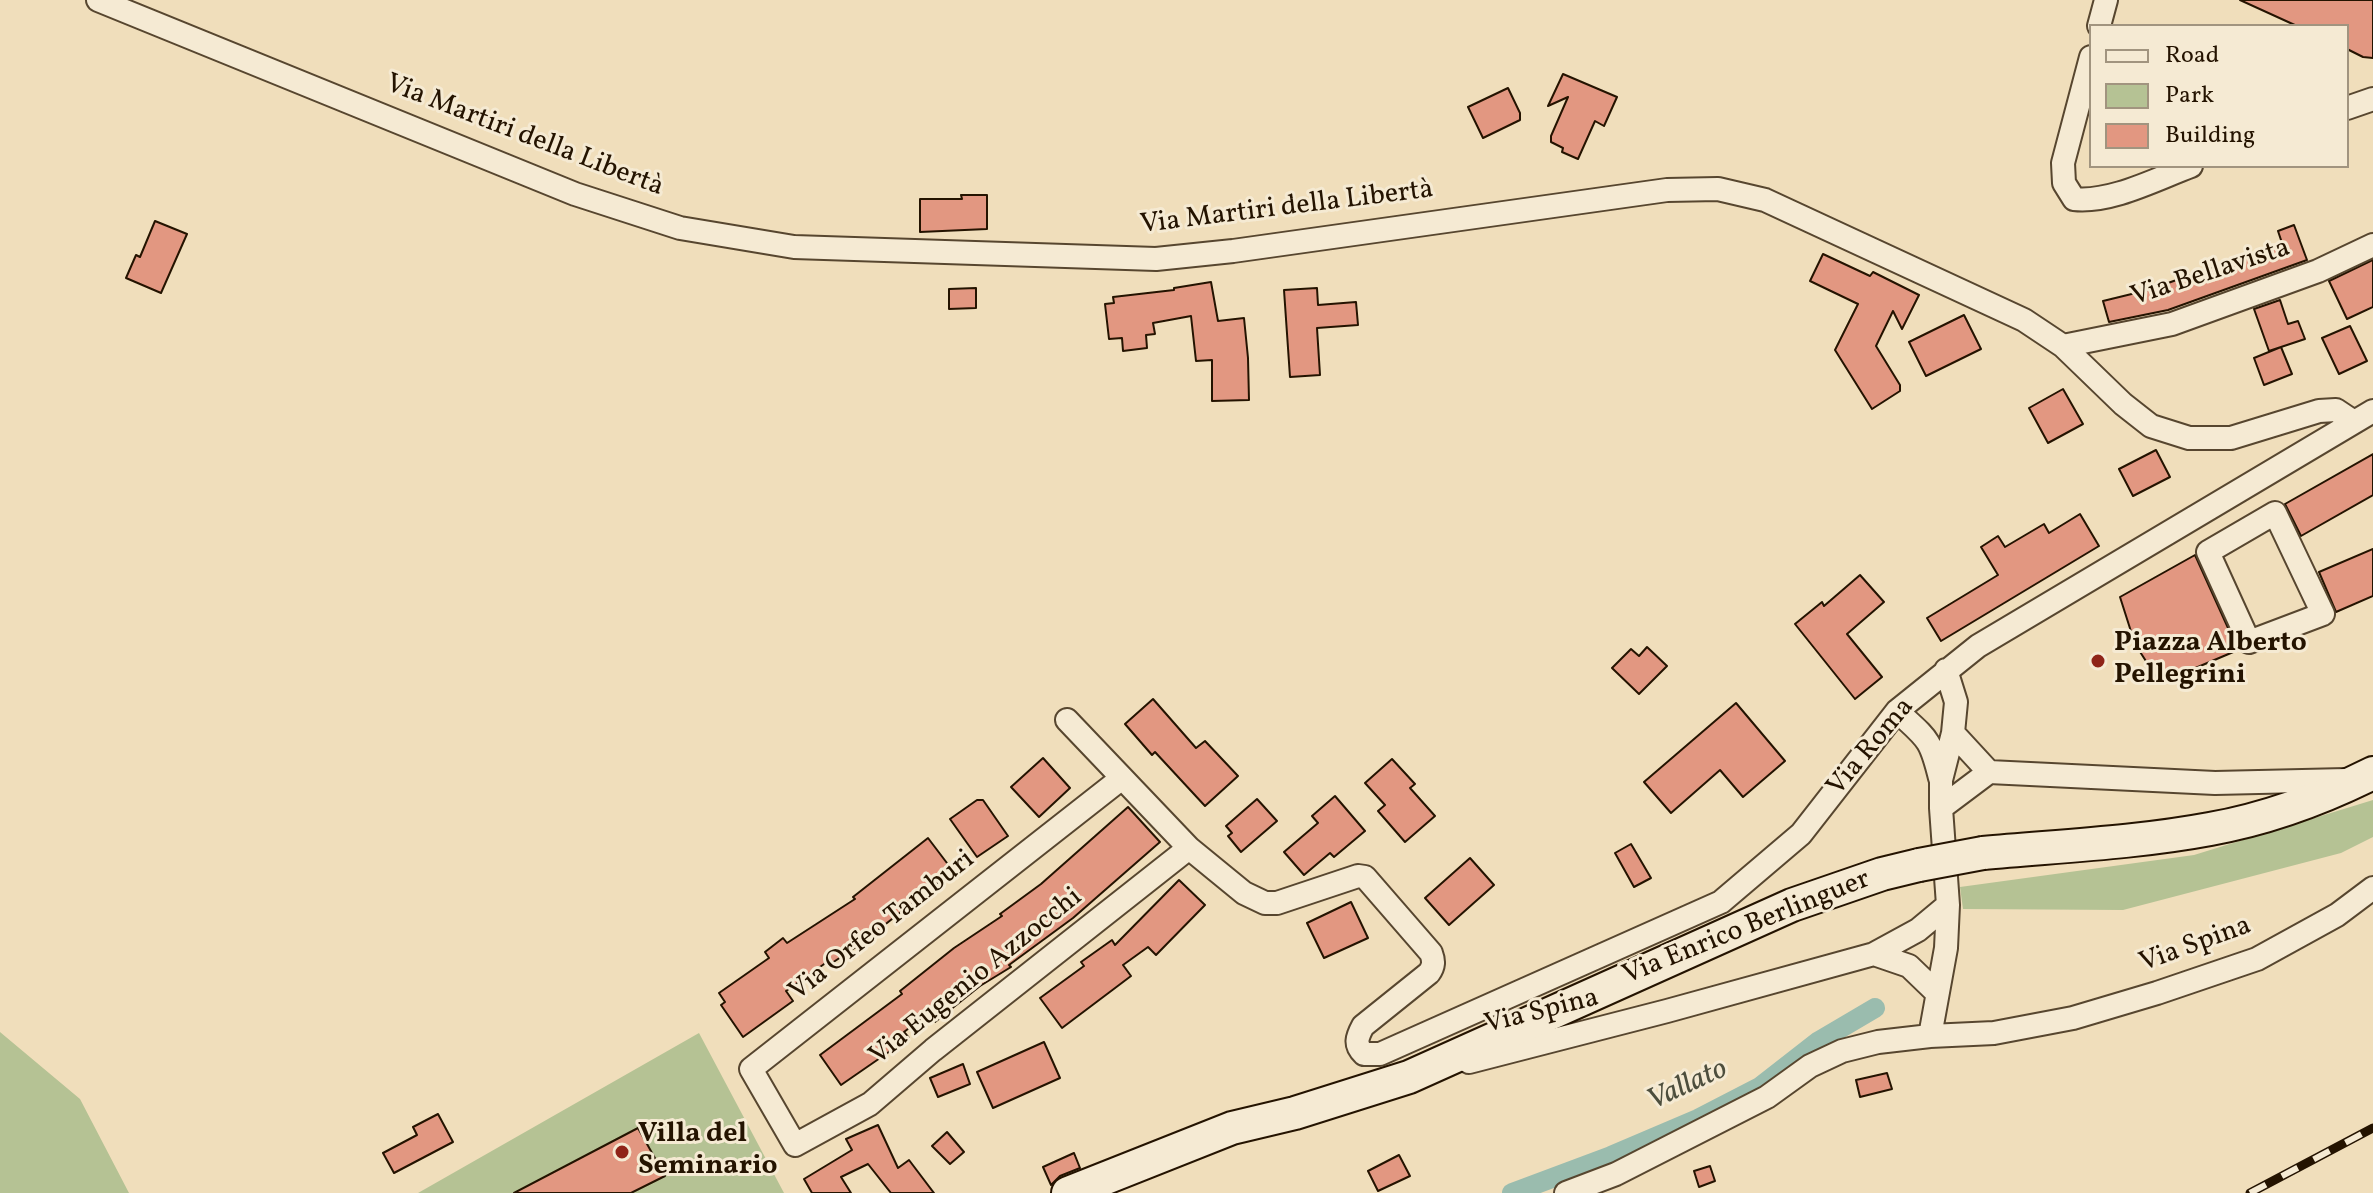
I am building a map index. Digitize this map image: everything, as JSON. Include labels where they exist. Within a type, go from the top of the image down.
[{"type":"main road","name":"Via Enrico Berlinguer","points":[[1068,1193],[1232,1128],[1295,1113],[1409,1077],[1792,905],[1882,874],[1983,853],[2140,840],[2213,828],[2288,808],[2366,776]]},
{"type":"street","name":"Via Martiri della Libertà","points":[[98,0],[575,194],[694,230],[794,247],[1156,259],[1667,190],[1718,189],[1765,200],[2024,320],[2063,346],[2123,404],[2151,426],[2189,438],[2231,438],[2319,411],[2336,410],[2364,416]]},
{"type":"street","points":[[2100,24],[2106,0]]},
{"type":"street","points":[[2089,65],[2063,163],[2064,183],[2074,199],[2090,201],[2109,196],[2186,168]]},
{"type":"street","points":[[2349,107],[2373,99]]},
{"type":"street","name":"Via Bellavista","points":[[2063,346],[2172,324],[2318,271],[2373,245]]},
{"type":"street","name":"Via Roma","points":[[1189,848],[1244,893],[1265,903],[1277,903],[1346,879],[1365,877],[1431,953],[1433,967],[1363,1026],[1356,1043],[1364,1054],[1380,1054],[1721,902],[1801,834],[1897,711],[1946,670],[1978,646],[2364,416]]},
{"type":"street","points":[[2275,513],[2323,614],[2249,642],[2208,552],[2275,513]]},
{"type":"street","points":[[1941,780],[1953,733],[1956,702],[1946,670]]},
{"type":"street","points":[[1897,711],[1933,747],[1941,780],[1948,905],[1946,948],[1930,1036]]},
{"type":"street","points":[[1067,720],[1189,848]]},
{"type":"street","points":[[1953,733],[1989,772]]},
{"type":"street","points":[[1941,808],[1989,772],[2215,783],[2366,776]]},
{"type":"street","name":"Via Orfeo Tamburi","points":[[795,1145],[751,1069],[1122,778]]},
{"type":"street","name":"Via Eugenio Azzocchi","points":[[795,1145],[870,1104],[933,1050],[1189,848]]},
{"type":"street","name":"Via Spina","points":[[1566,1193],[1616,1174],[1767,1097],[1810,1066],[1842,1051],[1878,1042],[2007,1030],[2073,1018],[2157,993],[2257,959],[2337,915],[2373,888]]},
{"type":"street","name":"Via Spina","points":[[1409,1077],[1874,954],[1918,930],[1948,905]]},
{"type":"street","points":[[1874,954],[1909,966],[1937,993]]},
{"type":"green space","points":[[2373,800],[2373,837],[2341,853],[2123,910],[1963,909],[1960,887],[2194,855]]},
{"type":"green space","points":[[0,1032],[80,1099],[129,1193],[0,1193]]},
{"type":"green space","points":[[699,1033],[784,1193],[418,1193]]},
{"type":"building","points":[[2240,0],[2373,0],[2373,58],[2349,50],[2349,24],[2293,24]]},
{"type":"building","points":[[1563,74],[1617,97],[1604,126],[1595,121],[1578,159],[1562,152],[1563,148],[1551,142],[1568,97],[1548,106]]},
{"type":"building","points":[[1508,88],[1520,113],[1520,120],[1483,138],[1468,107]]},
{"type":"building","points":[[961,195],[987,195],[987,229],[920,232],[920,199],[962,199]]},
{"type":"building","points":[[155,221],[187,234],[161,293],[126,278],[136,255],[140,257]]},
{"type":"building","points":[[2294,225],[2307,260],[2168,310],[2109,322],[2103,301],[2148,290],[2282,243],[2278,231]]},
{"type":"building","points":[[1823,254],[1870,276],[1873,272],[1919,295],[1902,329],[1893,311],[1876,346],[1900,385],[1900,391],[1872,409],[1835,350],[1858,304],[1810,281]]},
{"type":"building","points":[[2373,260],[2373,307],[2347,319],[2329,281]]},
{"type":"building","points":[[1211,282],[1218,321],[1244,318],[1249,400],[1212,401],[1212,360],[1196,361],[1191,316],[1153,323],[1155,334],[1146,335],[1147,348],[1123,351],[1122,338],[1109,339],[1105,304],[1114,303],[1113,297]]},
{"type":"building","points":[[976,288],[976,308],[949,309],[949,289]]},
{"type":"building","points":[[1317,288],[1318,305],[1356,302],[1358,325],[1317,328],[1320,375],[1290,377],[1284,290]]},
{"type":"building","points":[[2280,300],[2288,324],[2298,321],[2305,339],[2269,351],[2254,309]]},
{"type":"building","points":[[1964,315],[1981,349],[1926,376],[1909,342]]},
{"type":"building","points":[[2350,326],[2367,361],[2339,374],[2322,338]]},
{"type":"building","points":[[2281,347],[2292,374],[2264,385],[2254,358]]},
{"type":"building","points":[[2063,389],[2083,424],[2048,443],[2029,408]]},
{"type":"building","points":[[2156,450],[2170,477],[2133,496],[2119,469]]},
{"type":"building","points":[[2373,454],[2373,495],[2301,536],[2285,504]]},
{"type":"building","points":[[2080,514],[2099,546],[1941,641],[1927,618],[1998,575],[1981,547],[1998,536],[2005,547],[2044,524],[2049,533]]},
{"type":"building","points":[[2373,549],[2373,596],[2336,612],[2319,572]]},
{"type":"building","points":[[2195,555],[2238,650],[2160,683],[2135,644],[2120,597]]},
{"type":"building","points":[[1860,575],[1884,602],[1847,634],[1882,677],[1855,699],[1795,624],[1822,602],[1824,606]]},
{"type":"building","points":[[1647,647],[1667,666],[1639,694],[1612,668],[1631,649],[1639,656]]},
{"type":"building","points":[[1153,699],[1196,748],[1205,741],[1238,776],[1205,806],[1125,724]]},
{"type":"building","points":[[1736,703],[1785,761],[1743,797],[1720,770],[1671,813],[1644,782]]},
{"type":"building","points":[[1043,758],[1070,788],[1039,817],[1011,787]]},
{"type":"building","points":[[1392,759],[1415,784],[1410,788],[1435,816],[1405,842],[1378,811],[1385,805],[1365,783]]},
{"type":"building","points":[[1335,796],[1365,831],[1334,857],[1330,853],[1304,875],[1284,852],[1318,823],[1312,816]]},
{"type":"building","points":[[1257,799],[1277,821],[1241,852],[1228,836],[1232,833],[1226,826]]},
{"type":"building","points":[[977,800],[983,800],[1008,836],[977,857],[950,819]]},
{"type":"building","points":[[1128,807],[1160,842],[1073,918],[1009,965],[1011,967],[980,986],[935,1022],[928,1013],[904,1032],[909,1038],[841,1085],[820,1055],[902,994],[900,991],[954,948],[1002,916],[1000,914],[1041,884]]},
{"type":"building","points":[[928,838],[953,871],[859,945],[829,965],[827,962],[786,991],[793,1001],[743,1037],[721,1005],[725,1002],[719,993],[769,958],[765,952],[783,938],[787,943],[855,899],[853,897]]},
{"type":"building","points":[[1631,844],[1651,878],[1634,887],[1615,853]]},
{"type":"building","points":[[1470,858],[1494,885],[1449,925],[1425,898]]},
{"type":"building","points":[[1179,880],[1205,905],[1156,955],[1148,947],[1123,965],[1131,976],[1062,1028],[1040,998],[1084,966],[1081,962],[1112,940],[1115,945]]},
{"type":"building","points":[[1351,902],[1368,938],[1324,958],[1307,923]]},
{"type":"building","points":[[1044,1042],[1060,1078],[993,1108],[977,1072]]},
{"type":"building","points":[[963,1064],[970,1084],[938,1097],[930,1078]]},
{"type":"building","points":[[1887,1073],[1892,1089],[1860,1097],[1856,1080]]},
{"type":"building","points":[[438,1114],[453,1142],[394,1173],[383,1153],[417,1135],[413,1127]]},
{"type":"building","points":[[878,1125],[898,1168],[909,1160],[934,1193],[891,1193],[868,1164],[841,1177],[851,1193],[812,1193],[804,1179],[852,1150],[846,1139]]},
{"type":"building","name":"Villa del Seminario","points":[[638,1128],[665,1176],[631,1193],[514,1193]]},
{"type":"building","points":[[947,1132],[964,1152],[950,1164],[932,1146]]},
{"type":"building","points":[[1074,1153],[1080,1168],[1060,1176],[1051,1185],[1043,1167]]},
{"type":"building","points":[[1399,1155],[1410,1176],[1378,1191],[1368,1171]]},
{"type":"building","points":[[1710,1166],[1715,1181],[1699,1187],[1694,1171]]},
{"type":"waterway","name":"Vallato","points":[[1512,1193],[1698,1119],[1760,1087],[1819,1041],[1875,1008]]},
{"type":"railway","points":[[2250,1193],[2373,1128]]},
{"type":"place","name":"Piazza Alberto Pellegrini","points":[[2098,661]]},
{"type":"place","name":"Villa del Seminario","points":[[622,1152]]}]
